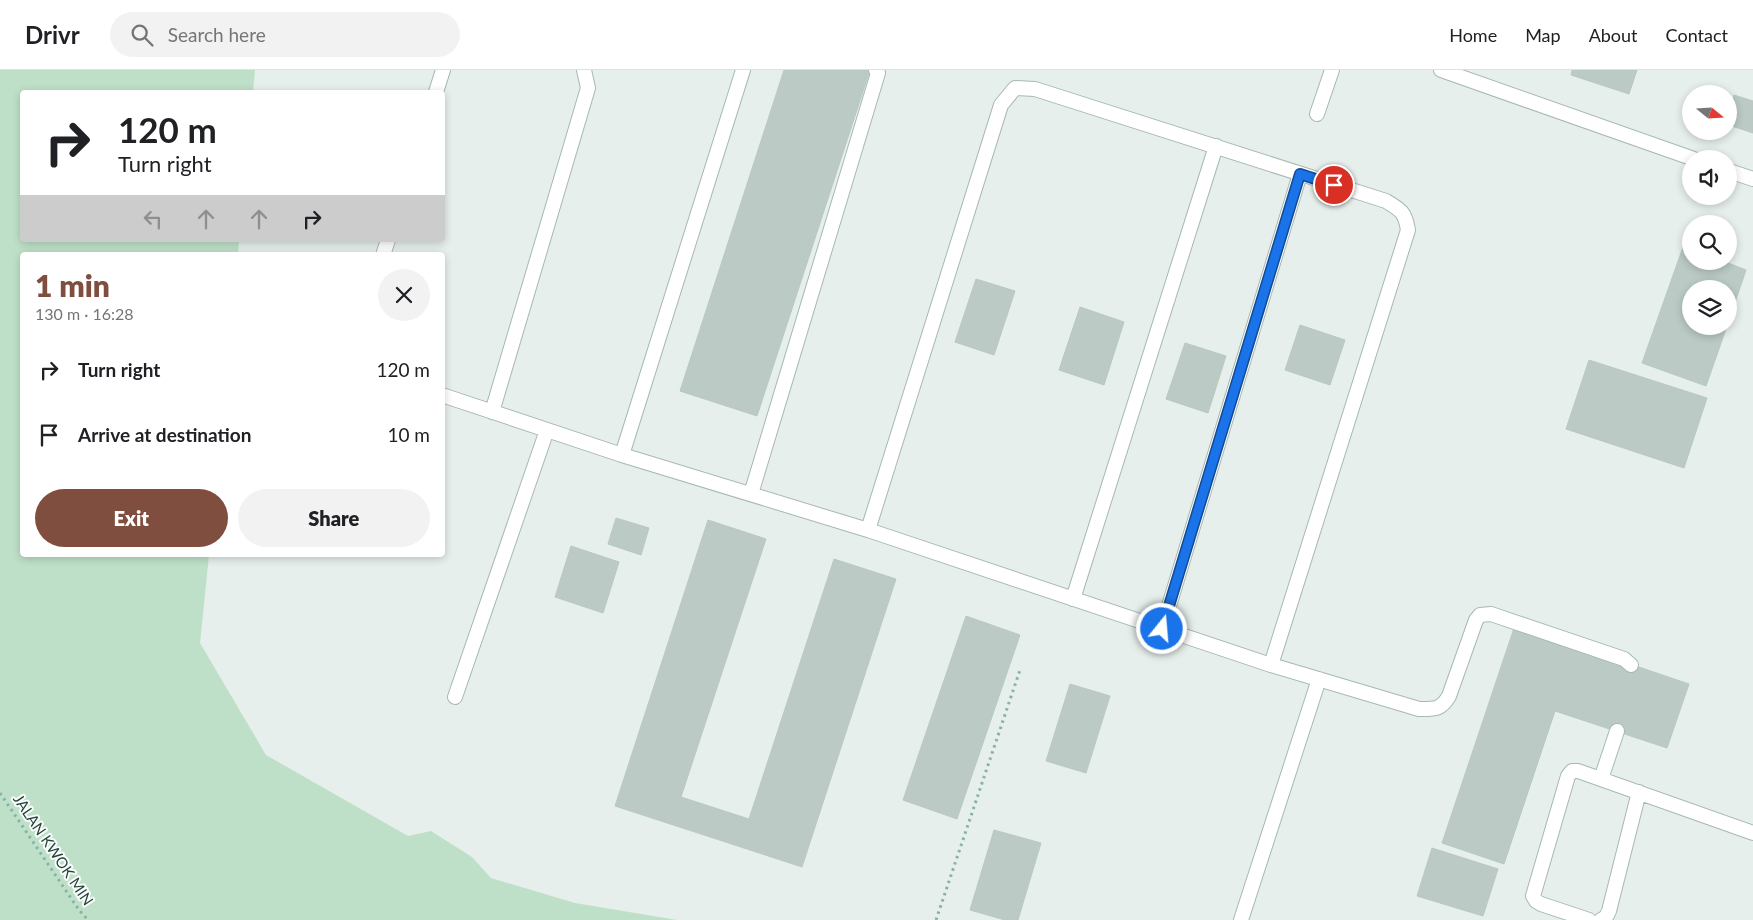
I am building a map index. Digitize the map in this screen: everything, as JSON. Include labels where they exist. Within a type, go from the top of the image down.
[{"type":"lane","points":[[437,90],[443,70]]},
{"type":"lane","points":[[492,412],[588,88],[584,70]]},
{"type":"lane","points":[[622,455],[744,70]]},
{"type":"lane","points":[[751,494],[878,73],[876,70]]},
{"type":"lane","points":[[1317,114],[1332,70]]},
{"type":"lane","points":[[1441,70],[1682,155]]},
{"type":"lane","points":[[868,530],[1001,105],[1015,88],[1035,89],[1386,201],[1400,209],[1406,216],[1408,230],[1271,665]]},
{"type":"lane","points":[[1073,599],[1216,146]]},
{"type":"lane","points":[[1162,629],[1300,174]]},
{"type":"lane","points":[[1737,174],[1753,179]]},
{"type":"lane","points":[[445,396],[622,455],[868,530],[1271,665],[1419,709],[1432,709],[1444,704],[1449,696],[1476,620],[1480,615],[1491,614],[1624,659],[1631,665]]},
{"type":"lane","points":[[455,697],[547,430]]},
{"type":"lane","points":[[1241,920],[1319,679]]},
{"type":"lane","points":[[1601,779],[1617,731]]},
{"type":"lane","points":[[1589,920],[1541,904],[1533,896],[1568,776],[1572,771],[1578,771],[1753,832]]},
{"type":"lane","points":[[1601,920],[1606,917],[1609,911],[1639,792]]},
{"type":"path","points":[[936,920],[1020,670]]},
{"type":"path","name":"JALAN KWOK MIN","points":[[0,793],[79,910],[88,920]]},
{"type":"green space","points":[[0,70],[255,70],[253,90],[20,90],[20,242],[239,242],[238,252],[20,252],[20,557],[209,557],[200,643],[266,755],[408,836],[431,831],[472,857],[491,878],[575,903],[677,920],[0,920]]},
{"type":"building","points":[[784,70],[870,70],[757,416],[680,391]]},
{"type":"building","points":[[1572,70],[1637,70],[1629,94],[1571,75]]},
{"type":"building","points":[[1738,96],[1753,101],[1753,133],[1738,128]]},
{"type":"building","points":[[1682,250],[1682,270],[1737,270],[1737,266],[1746,270],[1737,296],[1737,280],[1682,280],[1682,335],[1724,335],[1706,386],[1642,363]]},
{"type":"building","points":[[976,279],[1015,291],[994,355],[955,342]]},
{"type":"building","points":[[1080,307],[1124,322],[1104,385],[1059,370]]},
{"type":"building","points":[[1300,325],[1345,340],[1330,385],[1285,370]]},
{"type":"building","points":[[1185,343],[1226,356],[1208,413],[1166,399]]},
{"type":"building","points":[[1589,360],[1707,398],[1684,468],[1566,429]]},
{"type":"building","points":[[616,518],[649,528],[641,555],[608,544]]},
{"type":"building","points":[[708,520],[766,539],[681,797],[749,819],[834,559],[896,579],[802,867],[615,806]]},
{"type":"building","points":[[571,546],[619,562],[603,613],[555,597]]},
{"type":"building","points":[[966,616],[1020,635],[957,819],[903,800]]},
{"type":"building","points":[[1515,625],[1689,684],[1667,748],[1555,711],[1504,864],[1442,843]]},
{"type":"building","points":[[1070,684],[1110,696],[1086,773],[1046,761]]},
{"type":"building","points":[[994,830],[1041,843],[1018,920],[1005,920],[970,910]]},
{"type":"building","points":[[1432,848],[1498,869],[1483,916],[1417,896]]},
{"type":"route","points":[[1162,629],[1300,174],[1334,185]]}]
